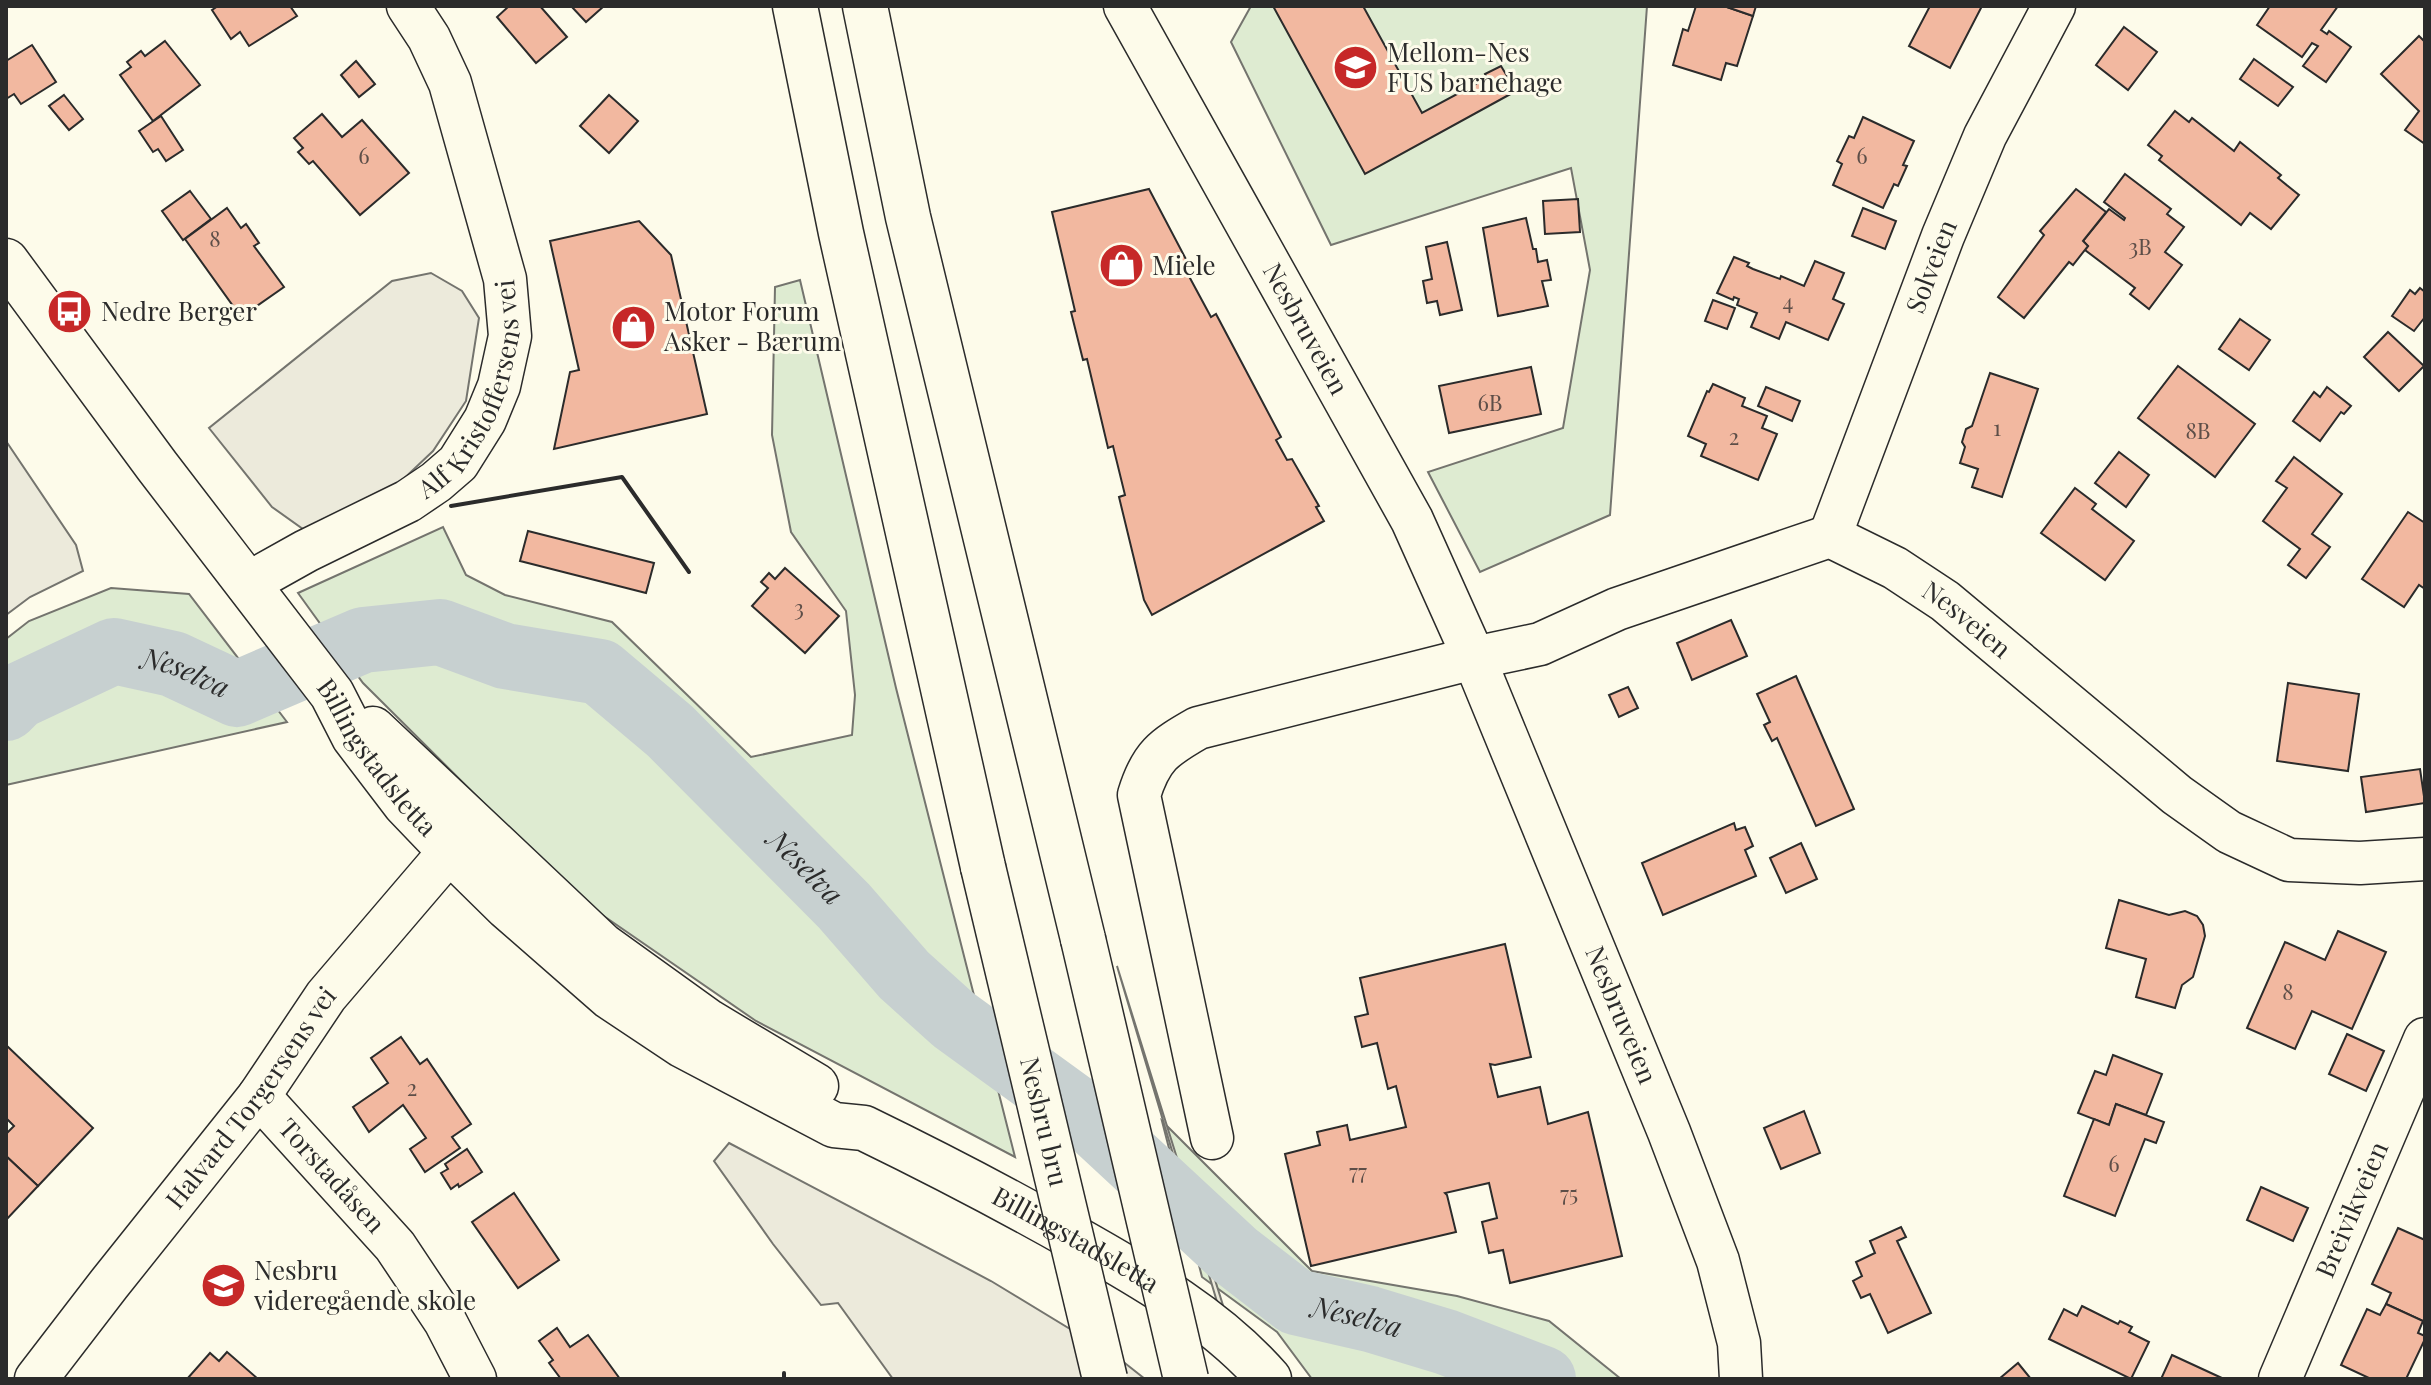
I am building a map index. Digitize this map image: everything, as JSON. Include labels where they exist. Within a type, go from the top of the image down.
[{"type":"main road","name":"Nesbru bru","points":[[795,6],[841,233],[983,867],[1105,1379]]},
{"type":"main road","points":[[865,6],[908,217],[1186,1379]]},
{"type":"main road","points":[[6,261],[247,584]]},
{"type":"main road","name":"Billingstadsletta","points":[[247,584],[332,694],[395,748],[463,838],[629,966],[709,1022],[847,1105],[864,1128],[1031,1214],[1136,1275],[1222,1332],[1269,1379]]},
{"type":"street","name":"Alf Kristoffersens vei","points":[[247,584],[408,501],[436,482],[458,463],[485,420],[499,386],[510,336],[505,279],[450,83],[429,38],[408,6]]},
{"type":"street","name":"Nesbruveien","points":[[1125,6],[1412,520],[1474,658],[1669,1132],[1718,1261],[1739,1343],[1741,1379]]},
{"type":"street","name":"Solveien","points":[[1830,536],[1943,236],[1985,136],[2054,6]]},
{"type":"street","points":[[1212,1138],[1139,795],[1147,769],[1168,745],[1198,728],[1540,644],[1617,609],[1830,536]]},
{"type":"street","name":"Nesveien","points":[[1830,536],[1895,568],[1945,601],[2177,795],[2229,832],[2289,860],[2360,863],[2425,859]]},
{"type":"street","name":"Halvard Torgersens vei","points":[[36,1379],[259,1096],[326,996],[463,838]]},
{"type":"street","name":"Breivikveien","points":[[2280,1379],[2425,1039]]},
{"type":"street","name":"Torstadåsen","points":[[259,1096],[395,1246],[445,1321],[475,1379]]},
{"type":"green space","points":[[1251,6],[1647,6],[1610,515],[1480,572],[1428,472],[1563,428],[1590,270],[1571,168],[1331,245],[1231,42]]},
{"type":"green space","points":[[800,280],[896,688],[1015,1157],[756,1021],[582,901],[363,683],[298,593],[443,527],[466,575],[505,595],[612,622],[751,757],[852,735],[855,695],[846,611],[791,532],[772,435],[775,287]]},
{"type":"green space","points":[[111,588],[189,594],[287,722],[6,785],[6,639],[29,621]]},
{"type":"green space","points":[[1162,1121],[1312,1271],[1457,1296],[1549,1321],[1621,1379],[1312,1379],[1277,1332],[1202,1277]]},
{"type":"shaded area","points":[[431,273],[462,291],[479,318],[466,401],[433,451],[394,488],[310,534],[272,507],[209,428],[392,281]]},
{"type":"shaded area","points":[[6,441],[76,545],[83,571],[30,597],[6,615]]},
{"type":"shaded area","points":[[1117,966],[1246,1379],[1240,1379]]},
{"type":"shaded area","points":[[729,1143],[991,1281],[1121,1360],[1145,1379],[893,1379],[838,1303],[821,1305],[714,1161]]},
{"type":"building","points":[[218,6],[290,6],[297,16],[249,46],[240,32],[231,39],[212,10]]},
{"type":"building","points":[[509,6],[540,6],[567,37],[536,63],[497,17]]},
{"type":"building","points":[[571,6],[604,6],[586,22]]},
{"type":"building","points":[[1273,6],[1363,6],[1422,113],[1487,78],[1485,74],[1501,66],[1516,91],[1365,174]]},
{"type":"building","points":[[1696,6],[1724,6],[1753,16],[1737,66],[1726,63],[1721,80],[1673,65],[1683,29],[1688,31]]},
{"type":"building","points":[[1724,6],[1756,6],[1753,16]]},
{"type":"building","points":[[1930,6],[1982,6],[1950,68],[1909,46]]},
{"type":"building","points":[[2270,6],[2338,6],[2321,30],[2327,34],[2329,31],[2351,47],[2326,82],[2303,66],[2318,46],[2312,43],[2302,57],[2257,25]]},
{"type":"building","points":[[2124,27],[2157,52],[2128,90],[2096,65]]},
{"type":"building","points":[[2419,36],[2425,42],[2425,144],[2405,130],[2419,111],[2381,74]]},
{"type":"building","points":[[165,41],[200,85],[153,121],[120,75],[131,67],[127,62],[141,51],[145,56]]},
{"type":"building","points":[[32,45],[56,82],[21,104],[14,94],[6,99],[6,61]]},
{"type":"building","points":[[2254,59],[2293,87],[2278,106],[2240,79]]},
{"type":"building","points":[[356,61],[375,84],[359,97],[341,75]]},
{"type":"building","points":[[64,95],[83,119],[69,130],[49,106]]},
{"type":"building","points":[[609,95],[638,121],[609,153],[580,126]]},
{"type":"building","points":[[2175,111],[2189,122],[2192,118],[2234,151],[2240,142],[2281,175],[2278,178],[2299,195],[2271,229],[2250,213],[2241,225],[2159,160],[2162,156],[2148,145]]},
{"type":"building","points":[[322,114],[342,137],[362,120],[409,173],[360,215],[313,161],[309,164],[298,152],[303,148],[294,138]]},
{"type":"building","points":[[161,116],[183,150],[166,161],[158,149],[153,152],[139,131]]},
{"type":"building","points":[[1863,117],[1914,141],[1898,186],[1894,184],[1883,208],[1833,185],[1842,164],[1837,161],[1849,136],[1854,138]]},
{"type":"building","points":[[2125,174],[2171,209],[2167,214],[2184,227],[2165,252],[2182,265],[2149,309],[2130,294],[2135,288],[2085,250],[2088,246],[2083,241],[2109,209],[2124,220],[2104,202]]},
{"type":"building","points":[[1149,189],[1189,265],[1184,267],[1211,317],[1216,314],[1281,437],[1276,440],[1287,460],[1292,459],[1319,506],[1316,507],[1324,521],[1152,615],[1144,600],[1119,497],[1125,495],[1113,446],[1108,448],[1087,359],[1083,360],[1071,312],[1075,311],[1052,212]]},
{"type":"building","points":[[2076,189],[2106,212],[2083,241],[2088,246],[2073,265],[2069,262],[2024,318],[1998,297],[2044,235],[2040,231]]},
{"type":"building","points":[[190,191],[211,219],[183,240],[162,211]]},
{"type":"building","points":[[1578,199],[1580,232],[1545,234],[1543,201]]},
{"type":"building","points":[[227,208],[241,228],[246,224],[259,243],[254,246],[284,287],[241,317],[185,239]]},
{"type":"building","points":[[1863,208],[1896,221],[1885,249],[1852,236]]},
{"type":"building","points":[[1526,218],[1538,262],[1547,260],[1551,280],[1542,281],[1548,306],[1498,316],[1483,228]]},
{"type":"building","points":[[639,221],[671,255],[707,414],[554,449],[570,372],[579,370],[550,241]]},
{"type":"building","points":[[1447,242],[1462,310],[1440,315],[1437,301],[1427,303],[1423,281],[1432,279],[1426,247]]},
{"type":"building","points":[[1734,257],[1749,263],[1747,266],[1753,269],[1804,286],[1815,261],[1844,273],[1833,299],[1844,304],[1828,340],[1786,322],[1779,339],[1751,327],[1757,313],[1737,305],[1739,299],[1734,297],[1733,300],[1717,293]]},
{"type":"building","points":[[2420,288],[2425,292],[2425,317],[2414,331],[2392,316],[2410,290],[2415,294]]},
{"type":"building","points":[[1713,300],[1735,308],[1727,329],[1705,321]]},
{"type":"building","points":[[2240,319],[2270,340],[2249,370],[2219,349]]},
{"type":"building","points":[[2388,332],[2424,366],[2399,391],[2364,357]]},
{"type":"building","points":[[2178,366],[2255,424],[2215,477],[2138,418]]},
{"type":"building","points":[[1531,367],[1541,414],[1449,433],[1439,386]]},
{"type":"building","points":[[1990,373],[2038,389],[2002,497],[1972,487],[1978,469],[1960,463],[1966,429],[1972,426]]},
{"type":"building","points":[[1713,384],[1745,398],[1742,406],[1767,416],[1762,428],[1777,434],[1758,480],[1701,456],[1706,444],[1688,436]]},
{"type":"building","points":[[1766,387],[1800,401],[1792,421],[1758,406]]},
{"type":"building","points":[[2327,387],[2351,406],[2344,414],[2341,412],[2320,441],[2293,421],[2314,392],[2320,397]]},
{"type":"building","points":[[2119,452],[2149,475],[2126,507],[2095,483]]},
{"type":"building","points":[[2294,457],[2342,494],[2312,534],[2330,547],[2306,578],[2288,565],[2300,549],[2263,521],[2287,488],[2276,481]]},
{"type":"building","points":[[2075,488],[2096,504],[2092,509],[2134,541],[2105,580],[2041,533]]},
{"type":"building","points":[[2408,512],[2425,523],[2425,589],[2419,585],[2404,607],[2362,579]]},
{"type":"building","points":[[528,531],[654,563],[646,593],[520,561]]},
{"type":"building","points":[[785,568],[839,616],[805,653],[752,606],[768,588],[761,582],[769,573],[775,579]]},
{"type":"building","points":[[1731,620],[1747,656],[1692,680],[1677,643]]},
{"type":"building","points":[[1796,676],[1854,809],[1816,826],[1777,738],[1772,741],[1764,725],[1770,722],[1757,694]]},
{"type":"building","points":[[2288,683],[2359,694],[2348,771],[2277,761]]},
{"type":"building","points":[[1628,687],[1638,708],[1619,717],[1609,695]]},
{"type":"building","points":[[2420,769],[2425,803],[2366,812],[2361,777]]},
{"type":"building","points":[[1734,823],[1736,830],[1745,827],[1753,846],[1745,850],[1756,876],[1663,915],[1642,863]]},
{"type":"building","points":[[1801,843],[1817,879],[1786,893],[1770,858]]},
{"type":"building","points":[[2119,900],[2169,915],[2185,911],[2197,916],[2203,925],[2205,936],[2193,977],[2182,985],[2175,1008],[2136,997],[2146,959],[2106,948]]},
{"type":"building","points":[[2338,931],[2386,952],[2352,1029],[2312,1011],[2295,1049],[2247,1028],[2285,942],[2325,960]]},
{"type":"building","points":[[1505,944],[1531,1057],[1490,1064],[1498,1097],[1540,1087],[1548,1124],[1588,1112],[1622,1256],[1510,1283],[1503,1250],[1489,1253],[1482,1222],[1497,1218],[1489,1183],[1445,1193],[1456,1232],[1311,1266],[1285,1154],[1320,1145],[1317,1132],[1347,1125],[1350,1140],[1406,1127],[1396,1086],[1388,1089],[1377,1043],[1362,1047],[1355,1017],[1368,1014],[1360,978]]},
{"type":"building","points":[[2347,1034],[2384,1051],[2366,1091],[2329,1074]]},
{"type":"building","points":[[401,1037],[420,1064],[427,1059],[471,1124],[452,1137],[460,1148],[425,1172],[410,1149],[426,1138],[403,1105],[369,1132],[353,1107],[388,1083],[371,1058]]},
{"type":"building","points":[[6,1045],[93,1128],[38,1186],[6,1156],[6,1134],[14,1126],[6,1118]]},
{"type":"building","points":[[2113,1055],[2162,1074],[2146,1115],[2116,1104],[2109,1125],[2078,1113],[2095,1071],[2106,1075]]},
{"type":"building","points":[[2116,1104],[2164,1122],[2156,1143],[2145,1139],[2115,1216],[2064,1196],[2094,1119],[2109,1125]]},
{"type":"building","points":[[1804,1111],[1820,1153],[1781,1169],[1764,1128]]},
{"type":"building","points":[[467,1149],[482,1172],[451,1189],[441,1173],[448,1169],[445,1164]]},
{"type":"building","points":[[6,1156],[38,1186],[6,1220]]},
{"type":"building","points":[[2261,1187],[2308,1208],[2293,1241],[2247,1220]]},
{"type":"building","points":[[514,1193],[559,1260],[518,1288],[472,1222]]},
{"type":"building","points":[[1901,1227],[1906,1237],[1897,1241],[1931,1313],[1888,1333],[1870,1294],[1861,1298],[1853,1281],[1862,1276],[1856,1262],[1875,1253],[1870,1241]]},
{"type":"building","points":[[2398,1228],[2425,1240],[2425,1322],[2386,1304],[2391,1293],[2372,1284]]},
{"type":"building","points":[[2386,1304],[2423,1321],[2418,1333],[2425,1339],[2406,1379],[2371,1379],[2341,1365],[2367,1309],[2380,1315]]},
{"type":"building","points":[[2082,1306],[2118,1324],[2120,1321],[2132,1327],[2129,1332],[2149,1342],[2131,1379],[2049,1339],[2064,1309],[2077,1316]]},
{"type":"building","points":[[557,1328],[570,1347],[588,1335],[620,1379],[561,1379],[549,1363],[553,1360],[539,1341]]},
{"type":"building","points":[[227,1352],[258,1379],[187,1379],[210,1353],[219,1361]]},
{"type":"building","points":[[2172,1355],[2224,1379],[2161,1379]]},
{"type":"building","points":[[2018,1363],[2031,1379],[1999,1379]]},
{"type":"waterway","name":"Neselva","points":[[6,708],[18,696],[114,651],[173,664],[237,694],[363,640],[440,632],[505,656],[600,672],[670,731],[844,906],[904,975],[954,1020],[1082,1113],[1235,1255],[1296,1302],[1370,1319],[1446,1342],[1543,1379]]},
{"type":"wall","points":[[451,506],[622,477],[689,572]]},
{"type":"wall","points":[[784,1373],[784,1379]]},
{"type":"place","name":"Mellom-Nes FUS barnehage","points":[[1356,68]]},
{"type":"place","name":"Miele","points":[[1121,266]]},
{"type":"place","name":"Nedre Berger","points":[[70,312]]},
{"type":"place","name":"Motor Forum Asker - Bærum","points":[[633,327]]},
{"type":"place","name":"Nesbru videregående skole","points":[[223,1286]]}]
